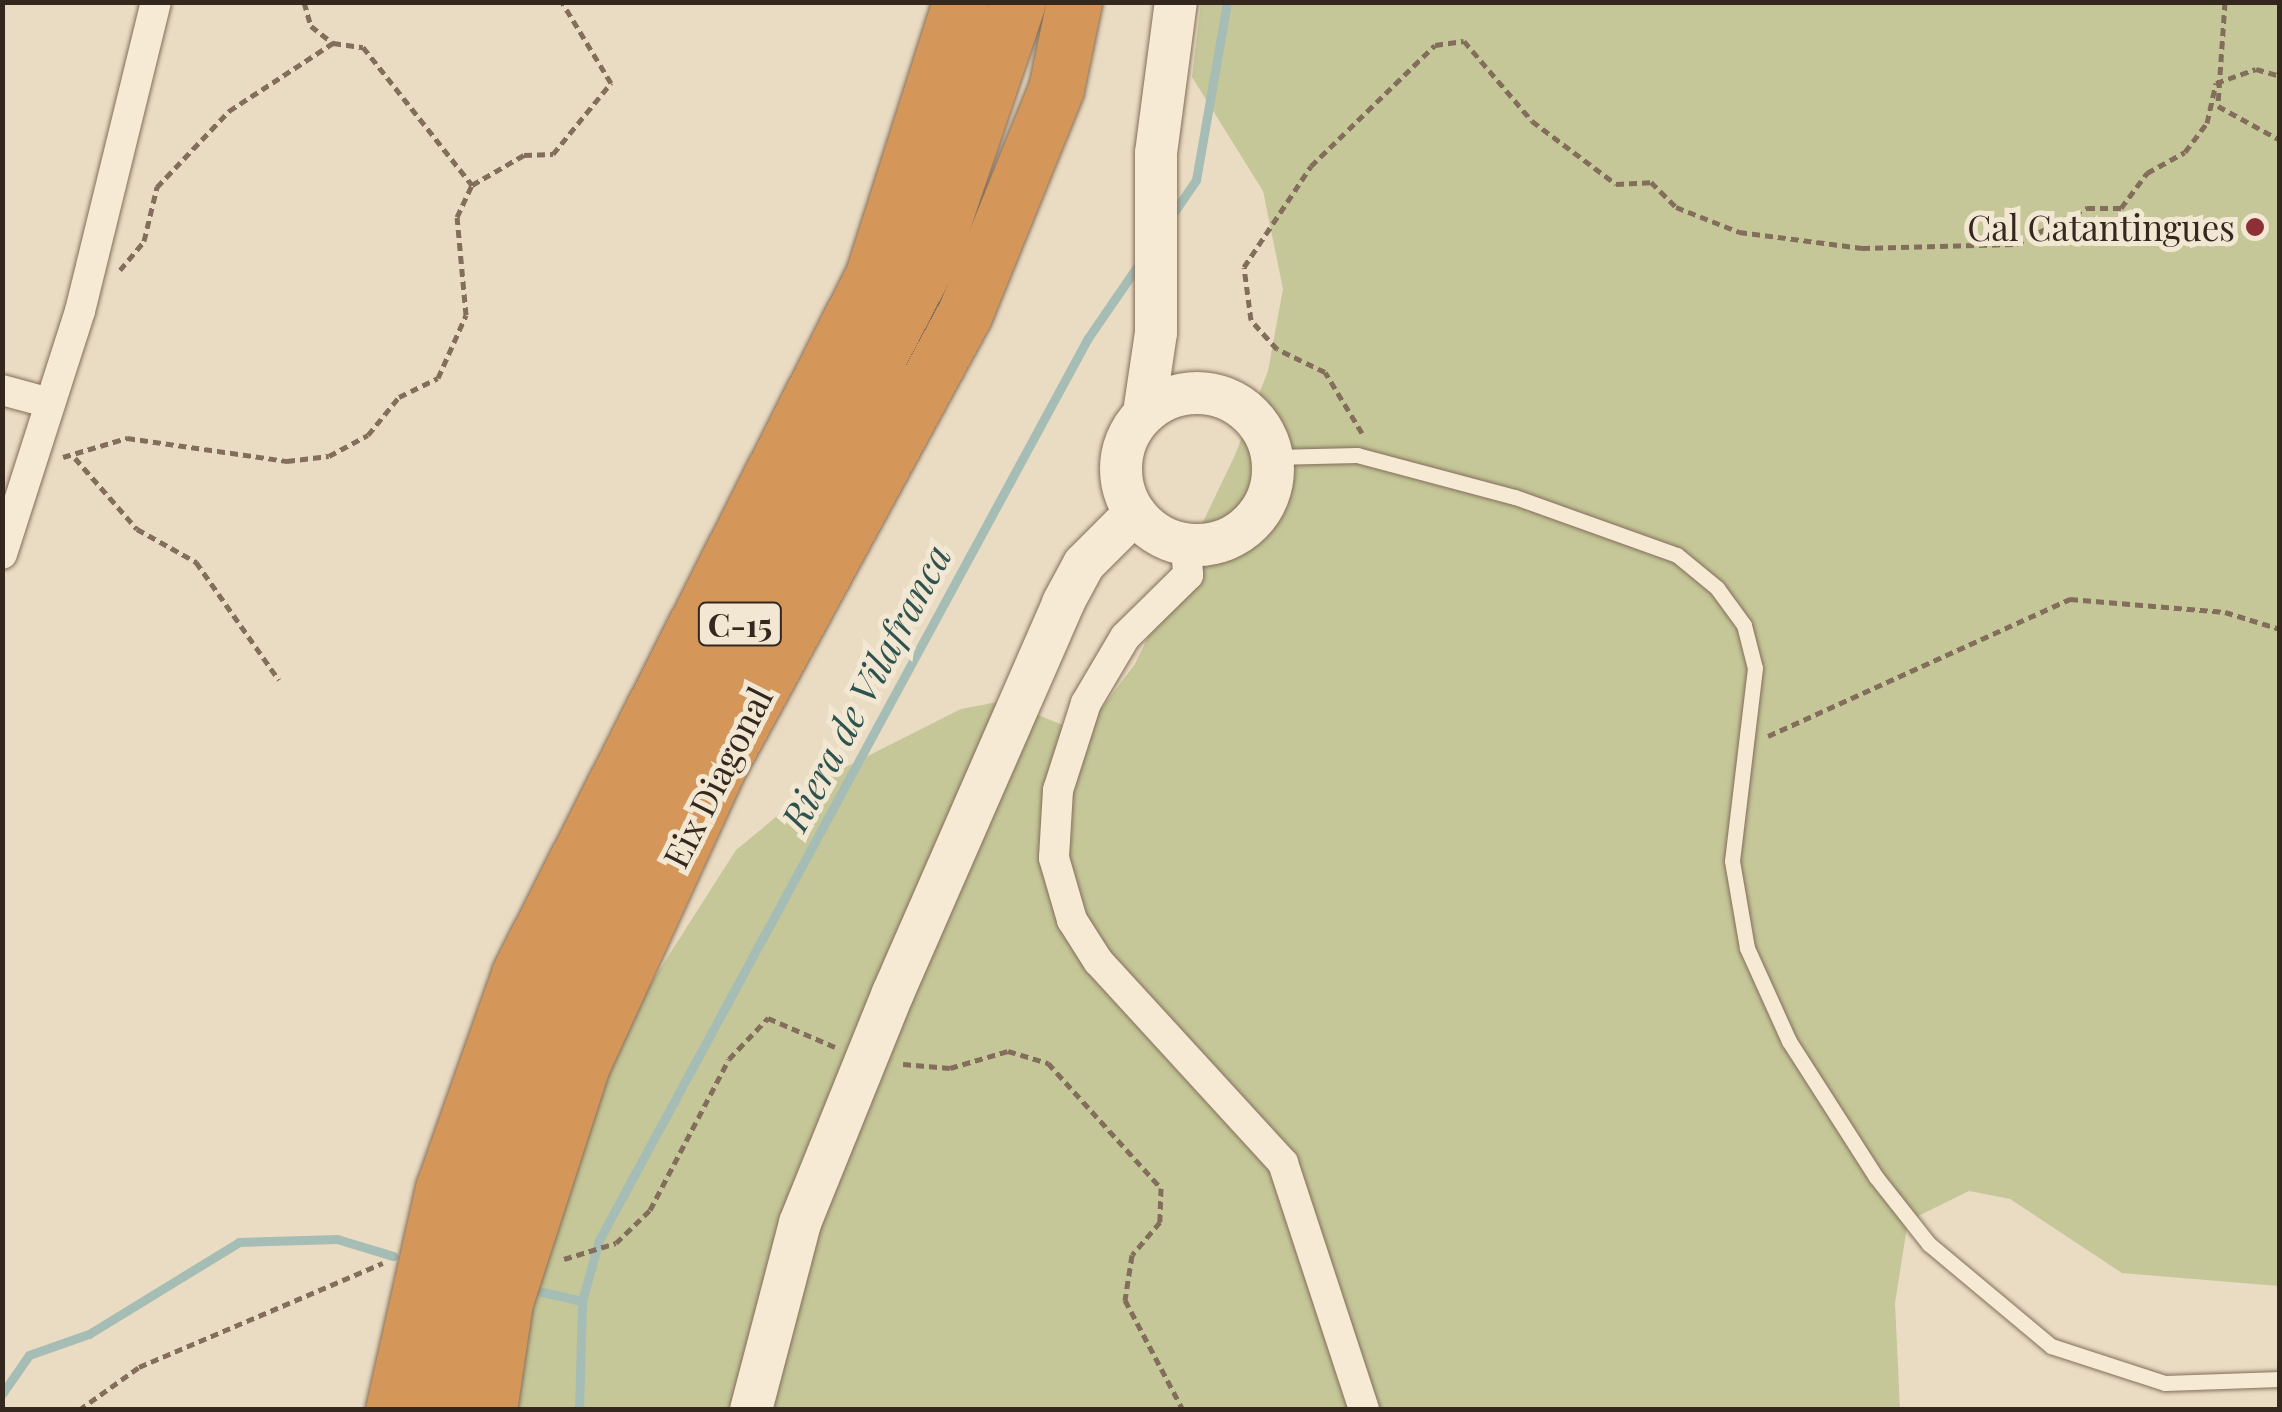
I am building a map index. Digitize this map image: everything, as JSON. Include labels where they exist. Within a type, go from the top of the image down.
[{"type":"highway","points":[[393,1410],[443,1189],[519,974],[615,769],[873,275],[960,2]]},
{"type":"highway","name":"Eix Diagonal","points":[[438,1410],[486,1202],[561,990],[653,790],[932,254],[1018,2]]},
{"type":"highway","name":"Eix Diagonal","points":[[488,1410],[505,1302],[582,1065],[718,768],[966,313],[1056,89],[1074,2]]},
{"type":"highway","points":[[1056,89],[1088,44],[1098,2]]},
{"type":"street","points":[[2,554],[88,279],[156,2]]},
{"type":"street","points":[[1156,333],[1208,392],[1255,418],[1273,458],[1265,504],[1249,526],[1186,545],[1134,514],[1120,474],[1144,413],[1156,333],[1156,152],[1176,2]]},
{"type":"street","points":[[2,390],[50,403]]},
{"type":"street","points":[[1144,413],[1181,394],[1208,392]]},
{"type":"street","points":[[752,1410],[800,1223],[866,1060],[1063,603],[1084,564],[1134,514]]},
{"type":"street","points":[[1186,545],[1188,575],[1125,637],[1086,703],[1061,773],[1054,858],[1072,920],[1098,960],[1283,1163],[1364,1410]]},
{"type":"lane","points":[[1273,458],[1357,456],[1515,496],[1677,555],[1744,626],[1755,668],[1742,748],[1732,862],[1747,948],[1824,1100],[1928,1244],[2051,1346],[2106,1370],[2166,1383],[2280,1379]]},
{"type":"path","points":[[304,2],[312,26],[333,43],[363,47],[472,185]]},
{"type":"path","points":[[35,454],[74,458],[127,438],[173,438],[287,461],[329,456],[368,435],[399,397],[438,378],[466,315],[457,217],[472,185],[524,155],[553,154],[611,83],[562,2]]},
{"type":"path","points":[[1357,456],[1356,414],[1324,372],[1278,349],[1251,320],[1244,267],[1310,166],[1435,45],[1464,41],[1532,121],[1616,184],[1651,182],[1676,207],[1795,245],[1806,236],[1862,248],[2016,244],[2086,208],[2121,208],[2146,173],[2185,152],[2207,123],[2216,83],[2225,2]]},
{"type":"path","points":[[88,279],[132,266],[157,187],[229,110],[333,43]]},
{"type":"path","points":[[2216,83],[2256,68],[2280,76]]},
{"type":"path","points":[[2216,83],[2226,118],[2280,140]]},
{"type":"path","points":[[74,458],[137,529],[196,562],[279,680]]},
{"type":"path","points":[[1742,748],[2070,599],[2225,612],[2280,629]]},
{"type":"path","points":[[564,1259],[616,1244],[650,1210],[730,1059],[768,1018],[866,1060],[950,1068],[1008,1050],[1048,1063],[1161,1188],[1160,1222],[1132,1255],[1125,1300],[1183,1410]]},
{"type":"path","points":[[79,1410],[173,1350],[383,1262]]},
{"type":"green space","points":[[1201,3],[2279,3],[2279,1286],[2122,1273],[2010,1199],[1969,1191],[1908,1221],[1895,1303],[1900,1409],[474,1410],[630,1016],[736,850],[822,779],[961,709],[1003,701],[1083,733],[1135,664],[1235,455],[1268,371],[1283,289],[1263,191],[1192,77]]},
{"type":"waterway","name":"Riera de Vilafranca","points":[[1172,215],[1196,180],[1227,2]]},
{"type":"waterway","name":"Riera de Vilafranca","points":[[579,1410],[582,1301],[599,1240],[1088,338],[1141,261]]},
{"type":"waterway","points":[[2,1394],[29,1355],[89,1334],[239,1242],[337,1239],[393,1256]]},
{"type":"waterway","points":[[542,1292],[582,1301]]},
{"type":"place","name":"Cal Catantingues","points":[[2255,227]]}]
